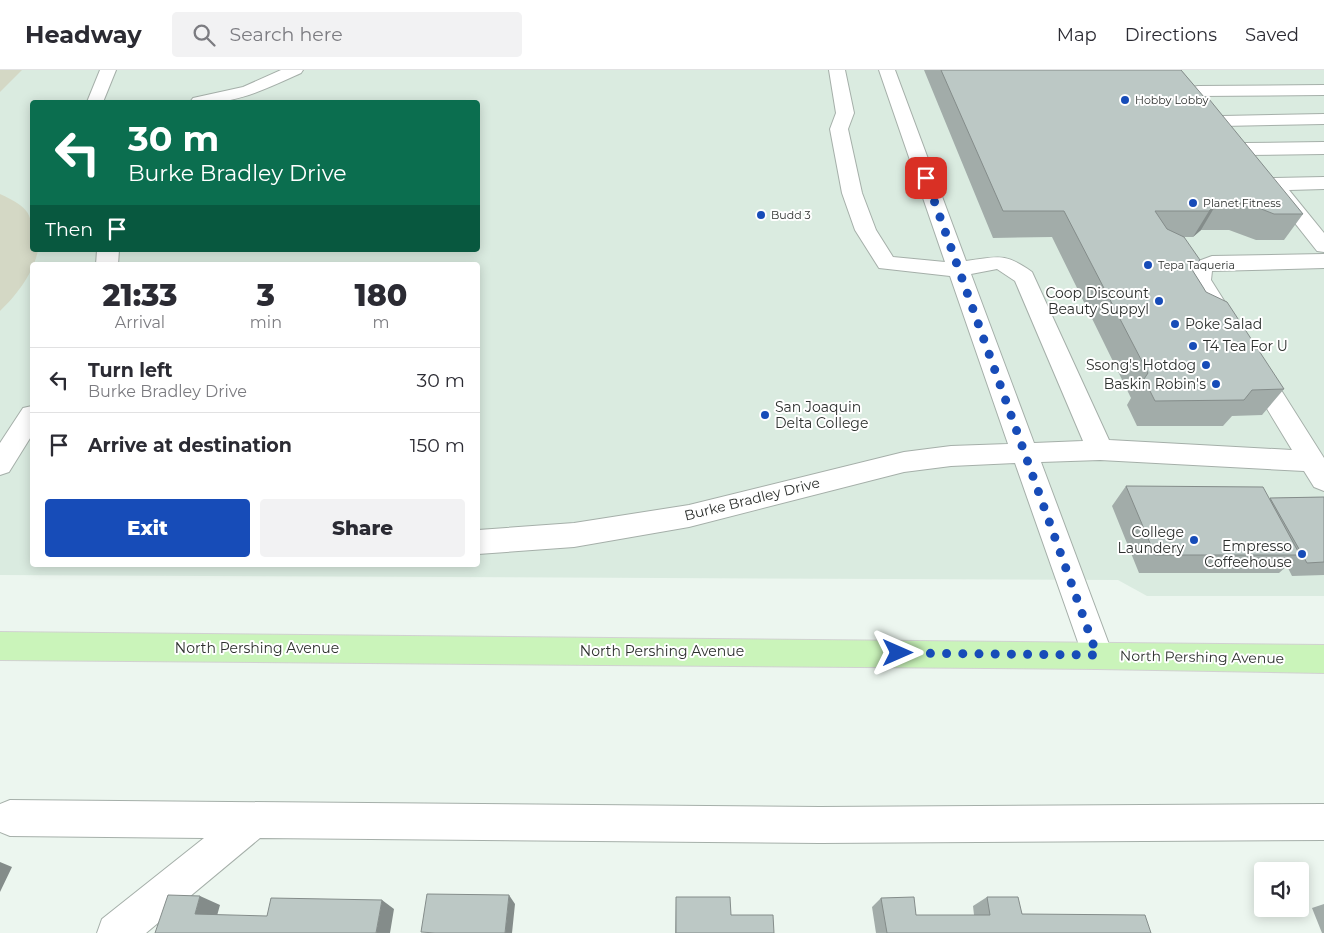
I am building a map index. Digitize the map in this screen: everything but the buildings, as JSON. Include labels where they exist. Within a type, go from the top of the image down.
[{"type":"main road","name":"North Pershing Avenue","points":[[0,646],[1097,655],[1324,659]]},
{"type":"street","points":[[96,100],[108,70]]},
{"type":"street","points":[[208,100],[248,91],[295,70]]},
{"type":"street","points":[[837,70],[846,113],[839,128],[845,146],[852,188],[866,234],[887,263],[960,269],[990,262],[1004,264],[1024,277],[1100,450]]},
{"type":"street","points":[[887,70],[1026,452],[1097,655]]},
{"type":"street","points":[[1324,90],[1193,84],[1324,246]]},
{"type":"street","points":[[1222,121],[1324,120]]},
{"type":"street","points":[[1245,149],[1324,148]]},
{"type":"street","points":[[1274,184],[1324,183]]},
{"type":"street","points":[[1302,218],[1324,218]]},
{"type":"street","points":[[1318,470],[1200,280],[1201,268],[1212,263],[1324,261]]},
{"type":"street","points":[[0,465],[24,444],[30,422]]},
{"type":"street","name":"Burke Bradley Drive","points":[[480,542],[574,535],[688,516],[904,462],[1026,452],[1100,450],[1318,470]]},
{"type":"street","points":[[10,818],[820,825],[1324,822]]},
{"type":"street","points":[[116,933],[254,820]]},
{"type":"shaded area","name":"San Joaquin Delta College","points":[[0,70],[1324,70],[1324,596],[1147,596],[1118,580],[0,575]]},
{"type":"shaded area","points":[[0,70],[22,70],[0,92]]},
{"type":"shaded area","points":[[0,194],[19,205],[29,215],[30,252],[38,252],[35,262],[30,262],[30,273],[24,283],[0,311]]},
{"type":"place","name":"Hobby Lobby","points":[[1125,100]]},
{"type":"place","name":"Planet Fitness","points":[[1193,203]]},
{"type":"place","name":"Budd 3","points":[[761,215]]},
{"type":"place","name":"Tepa Taqueria","points":[[1148,265]]},
{"type":"place","name":"Coop Discount Beauty Suppyl","points":[[1159,301]]},
{"type":"place","name":"Poke Salad","points":[[1175,324]]},
{"type":"place","name":"T4 Tea For U","points":[[1193,346]]},
{"type":"place","name":"Ssong's Hotdog","points":[[1206,365]]},
{"type":"place","name":"Baskin Robin's","points":[[1216,384]]},
{"type":"place","name":"San Joaquin Delta College","points":[[765,415]]},
{"type":"place","name":"College Laundery","points":[[1194,540]]},
{"type":"place","name":"Empresso Coffeehouse","points":[[1302,554]]},
{"type":"route","points":[[898,653],[1097,655],[926,178]]}]
